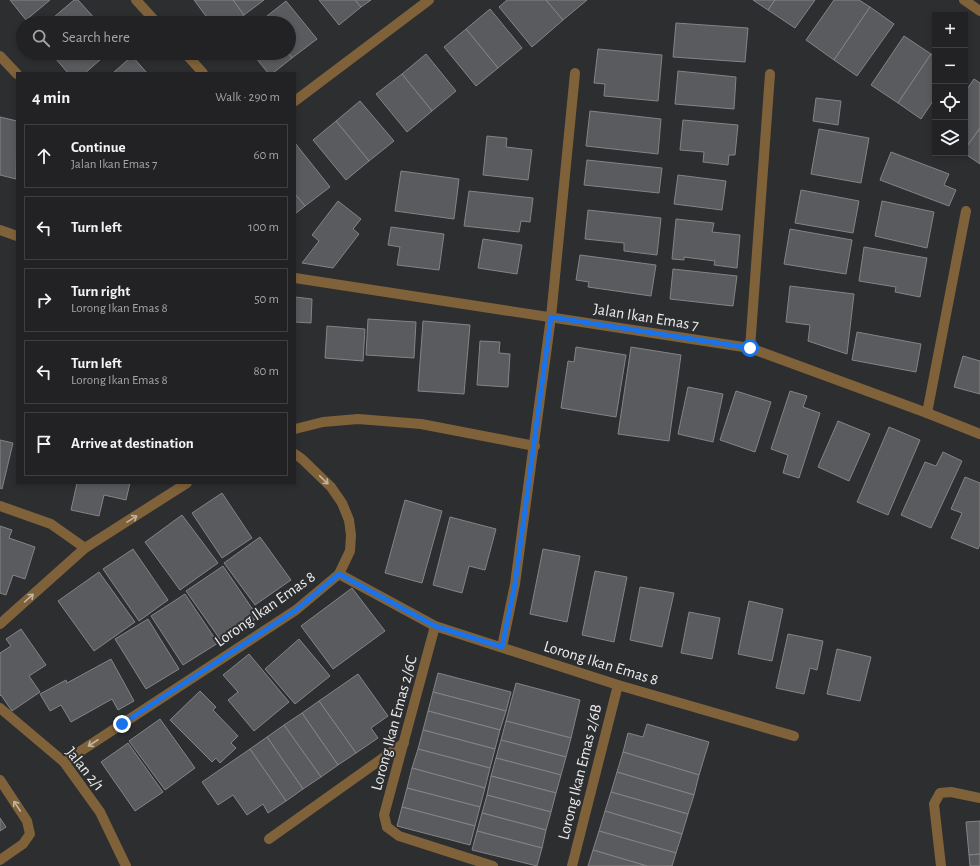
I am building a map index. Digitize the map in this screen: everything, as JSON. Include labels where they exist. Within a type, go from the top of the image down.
[{"type":"street","points":[[136,0],[151,16]]},
{"type":"street","points":[[296,100],[430,0]]},
{"type":"street","points":[[964,0],[980,11]]},
{"type":"street","points":[[0,56],[16,73]]},
{"type":"street","points":[[191,60],[202,72]]},
{"type":"street","points":[[502,647],[515,584],[535,446],[551,317],[575,73]]},
{"type":"street","points":[[750,348],[770,74]]},
{"type":"street","points":[[927,413],[966,211]]},
{"type":"street","points":[[0,230],[16,236]]},
{"type":"street","name":"Jalan Ikan Emas 7","points":[[296,278],[750,348],[980,434]]},
{"type":"street","points":[[296,429],[323,422],[358,419],[421,424],[535,446]]},
{"type":"street","points":[[296,455],[331,487],[342,503],[349,520],[351,535],[350,551],[339,574]]},
{"type":"street","points":[[0,624],[85,548],[186,484]]},
{"type":"street","points":[[0,506],[51,524],[85,548]]},
{"type":"street","name":"Lorong Ikan Emas 8","points":[[64,762],[296,610],[339,574],[435,626],[618,685],[794,736]]},
{"type":"street","name":"Lorong Ikan Emas 2/6C","points":[[435,626],[384,815],[387,827],[399,836],[493,866]]},
{"type":"street","name":"Lorong Ikan Emas 2/6B","points":[[572,866],[618,685]]},
{"type":"street","name":"Jalan 2/1","points":[[0,708],[64,762],[100,812],[126,866]]},
{"type":"street","points":[[269,839],[404,743]]},
{"type":"street","points":[[0,780],[27,821],[30,834],[23,844],[0,860]]},
{"type":"street","points":[[941,866],[934,804],[940,793],[951,792],[980,798]]},
{"type":"building","points":[[10,0],[50,0],[31,16],[23,16]]},
{"type":"building","points":[[74,0],[78,0],[92,16],[55,16]]},
{"type":"building","points":[[194,0],[233,0],[244,15],[243,16],[206,16]]},
{"type":"building","points":[[233,0],[264,0],[244,15]]},
{"type":"building","points":[[319,0],[355,0],[361,7],[339,25]]},
{"type":"building","points":[[355,0],[371,0],[361,7]]},
{"type":"building","points":[[507,0],[546,0],[563,20],[532,47],[499,7]]},
{"type":"building","points":[[546,0],[587,0],[563,20]]},
{"type":"building","points":[[753,0],[775,0],[768,10]]},
{"type":"building","points":[[775,0],[815,0],[795,28],[768,10]]},
{"type":"building","points":[[834,0],[859,0],[870,7],[834,60],[806,40]]},
{"type":"building","points":[[286,1],[317,39],[296,55],[296,16],[267,16]]},
{"type":"building","points":[[870,7],[894,24],[857,76],[834,60]]},
{"type":"building","points":[[490,9],[522,48],[498,68],[466,29]]},
{"type":"building","points":[[676,23],[748,28],[745,62],[673,57]]},
{"type":"building","points":[[466,29],[498,68],[476,86],[444,47]]},
{"type":"building","points":[[904,36],[931,54],[898,103],[871,85]]},
{"type":"building","points":[[598,49],[662,55],[658,101],[604,96],[605,84],[594,83]]},
{"type":"building","points":[[426,54],[456,91],[432,111],[402,74]]},
{"type":"building","points":[[931,54],[932,102],[921,119],[898,103]]},
{"type":"building","points":[[57,60],[100,60],[86,72],[67,72]]},
{"type":"building","points":[[128,60],[136,60],[146,72],[114,72]]},
{"type":"building","points":[[258,60],[289,60],[274,72],[267,72]]},
{"type":"building","points":[[678,71],[736,77],[734,109],[675,104]]},
{"type":"building","points":[[402,74],[432,111],[407,132],[376,94]]},
{"type":"building","points":[[974,79],[980,83],[980,128],[968,145],[968,120],[968,88]]},
{"type":"building","points":[[816,98],[841,101],[838,125],[813,121]]},
{"type":"building","points":[[360,101],[394,141],[369,161],[336,121]]},
{"type":"building","points":[[590,111],[661,119],[658,154],[586,146]]},
{"type":"building","points":[[0,117],[16,121],[16,179],[0,175]]},
{"type":"building","points":[[683,120],[738,125],[735,155],[729,155],[728,165],[703,162],[704,152],[680,150]]},
{"type":"building","points":[[336,121],[369,161],[346,180],[313,140]]},
{"type":"building","points":[[980,128],[980,164],[968,156],[968,145]]},
{"type":"building","points":[[819,129],[869,138],[861,183],[811,174]]},
{"type":"building","points":[[487,136],[507,138],[506,147],[532,150],[528,180],[483,175]]},
{"type":"building","points":[[296,144],[330,187],[305,206],[296,195]]},
{"type":"building","points":[[891,152],[949,174],[944,185],[956,190],[949,206],[880,180]]},
{"type":"building","points":[[587,160],[662,168],[659,193],[584,185]]},
{"type":"building","points":[[401,171],[459,179],[454,219],[395,211]]},
{"type":"building","points":[[678,175],[726,181],[722,210],[674,204]]},
{"type":"building","points":[[801,190],[859,201],[853,233],[795,223]]},
{"type":"building","points":[[469,191],[533,198],[530,222],[521,221],[519,232],[464,226]]},
{"type":"building","points":[[296,195],[305,206],[296,213]]},
{"type":"building","points":[[338,201],[361,219],[353,229],[359,234],[333,268],[302,263],[319,241],[312,235]]},
{"type":"building","points":[[882,201],[934,212],[927,248],[875,236]]},
{"type":"building","points":[[588,210],[661,218],[657,255],[624,251],[624,243],[585,239]]},
{"type":"building","points":[[676,219],[714,223],[712,232],[740,235],[737,268],[714,265],[715,261],[684,257],[684,260],[672,259]]},
{"type":"building","points":[[391,227],[444,234],[439,270],[397,265],[400,247],[388,245]]},
{"type":"building","points":[[790,229],[852,240],[846,274],[784,264]]},
{"type":"building","points":[[483,239],[522,245],[517,274],[478,268]]},
{"type":"building","points":[[864,247],[927,258],[920,297],[895,292],[896,287],[859,281]]},
{"type":"building","points":[[580,255],[656,265],[651,296],[588,287],[589,282],[576,280]]},
{"type":"building","points":[[673,269],[737,276],[733,306],[670,299]]},
{"type":"building","points":[[790,286],[854,294],[847,354],[808,341],[810,325],[786,322]]},
{"type":"building","points":[[296,297],[312,299],[311,323],[296,322]]},
{"type":"building","points":[[368,319],[416,322],[414,358],[366,355]]},
{"type":"building","points":[[423,321],[470,325],[464,394],[418,391]]},
{"type":"building","points":[[327,326],[365,329],[363,361],[325,358]]},
{"type":"building","points":[[857,332],[921,344],[916,372],[852,360]]},
{"type":"building","points":[[480,341],[500,342],[499,353],[510,354],[508,387],[477,385]]},
{"type":"building","points":[[576,347],[626,355],[616,417],[561,408],[568,361],[574,362]]},
{"type":"building","points":[[631,347],[681,355],[669,441],[618,434]]},
{"type":"building","points":[[963,356],[980,361],[980,394],[954,387]]},
{"type":"building","points":[[688,387],[723,394],[713,442],[678,434]]},
{"type":"building","points":[[736,391],[771,402],[755,452],[720,440]]},
{"type":"building","points":[[790,391],[807,396],[803,407],[820,413],[799,478],[783,473],[788,455],[771,449]]},
{"type":"building","points":[[838,421],[870,434],[849,481],[818,467]]},
{"type":"building","points":[[889,427],[920,440],[888,515],[857,502]]},
{"type":"building","points":[[0,440],[13,443],[2,489],[0,488]]},
{"type":"building","points":[[943,452],[962,461],[931,528],[901,515],[925,462],[936,466]]},
{"type":"building","points":[[965,477],[980,483],[980,544],[978,549],[951,538],[962,513],[951,509]]},
{"type":"building","points":[[77,484],[130,484],[126,500],[104,495],[99,516],[71,510]]},
{"type":"building","points":[[222,493],[252,538],[222,558],[192,513]]},
{"type":"building","points":[[405,500],[442,511],[422,583],[385,573]]},
{"type":"building","points":[[182,515],[218,563],[180,590],[145,542]]},
{"type":"building","points":[[450,517],[496,529],[485,570],[469,566],[462,593],[433,585]]},
{"type":"building","points":[[0,526],[12,530],[9,538],[35,547],[25,579],[13,575],[6,595],[0,593]]},
{"type":"building","points":[[260,537],[291,580],[255,605],[224,563]]},
{"type":"building","points":[[133,549],[168,600],[139,621],[103,569]]},
{"type":"building","points":[[543,549],[580,556],[567,622],[530,614]]},
{"type":"building","points":[[223,566],[258,617],[222,642],[186,591]]},
{"type":"building","points":[[595,571],[627,577],[614,642],[582,635]]},
{"type":"building","points":[[99,572],[135,622],[94,651],[58,601]]},
{"type":"building","points":[[640,587],[674,593],[662,647],[630,640]]},
{"type":"building","points":[[352,588],[385,631],[333,669],[301,626]]},
{"type":"building","points":[[185,594],[218,643],[183,665],[151,616]]},
{"type":"building","points":[[749,601],[783,609],[772,661],[738,654]]},
{"type":"building","points":[[689,612],[720,618],[712,659],[681,653]]},
{"type":"building","points":[[148,619],[179,669],[146,689],[115,639]]},
{"type":"building","points":[[21,629],[46,665],[29,676],[40,692],[12,711],[1,695],[0,696],[0,653],[11,646],[6,639]]},
{"type":"building","points":[[788,634],[823,641],[817,670],[810,668],[804,694],[776,688]]},
{"type":"building","points":[[299,639],[330,676],[295,704],[265,669]]},
{"type":"building","points":[[837,649],[871,657],[860,701],[827,694]]},
{"type":"building","points":[[249,654],[289,702],[254,731],[228,700],[238,692],[223,675]]},
{"type":"building","points":[[111,659],[134,701],[118,710],[112,699],[71,722],[61,705],[50,711],[40,694],[66,680],[67,683]]},
{"type":"building","points":[[438,673],[511,692],[506,711],[433,692]]},
{"type":"building","points":[[358,674],[388,716],[371,728],[378,738],[356,753],[319,701]]},
{"type":"building","points":[[516,683],[580,700],[571,738],[506,721]]},
{"type":"building","points":[[200,691],[216,707],[213,710],[238,736],[231,743],[236,748],[220,763],[216,758],[212,762],[170,720]]},
{"type":"building","points":[[433,692],[506,711],[500,730],[428,711]]},
{"type":"building","points":[[319,701],[356,753],[338,765],[302,713]]},
{"type":"building","points":[[428,711],[500,730],[495,749],[423,730]]},
{"type":"building","points":[[302,713],[338,765],[321,777],[284,725]]},
{"type":"building","points":[[160,719],[195,768],[165,790],[129,741]]},
{"type":"building","points":[[506,721],[571,738],[566,757],[501,740]]},
{"type":"building","points":[[647,724],[709,742],[699,775],[623,752],[628,733],[643,737]]},
{"type":"building","points":[[284,725],[321,777],[303,789],[267,737]]},
{"type":"building","points":[[423,730],[495,749],[490,768],[418,749]]},
{"type":"building","points":[[267,737],[303,789],[286,801],[250,749]]},
{"type":"building","points":[[501,740],[566,757],[561,775],[496,758]]},
{"type":"building","points":[[128,743],[163,792],[135,811],[101,762]]},
{"type":"building","points":[[250,749],[286,801],[268,813],[263,804],[247,815],[233,795],[218,805],[202,782]]},
{"type":"building","points":[[418,749],[490,768],[485,788],[412,768]]},
{"type":"building","points":[[623,752],[699,775],[694,795],[617,772]]},
{"type":"building","points":[[496,758],[561,775],[556,793],[491,776]]},
{"type":"building","points":[[412,768],[485,788],[480,807],[407,788]]},
{"type":"building","points":[[617,772],[694,795],[688,814],[611,792]]},
{"type":"building","points":[[491,776],[556,793],[551,812],[487,795]]},
{"type":"building","points":[[407,788],[480,807],[475,826],[402,807]]},
{"type":"building","points":[[611,792],[688,814],[682,834],[605,811]]},
{"type":"building","points":[[487,795],[551,812],[546,830],[482,813]]},
{"type":"building","points":[[402,807],[475,826],[470,845],[397,826]]},
{"type":"building","points":[[605,811],[682,834],[676,853],[599,831]]},
{"type":"building","points":[[482,813],[546,830],[542,848],[477,831]]},
{"type":"building","points":[[0,818],[6,827],[0,831]]},
{"type":"building","points":[[980,821],[980,854],[969,855],[966,822]]},
{"type":"building","points":[[477,831],[542,848],[537,866],[472,850]]},
{"type":"building","points":[[599,831],[676,853],[672,866],[647,866],[593,850]]},
{"type":"building","points":[[593,850],[647,866],[588,866]]},
{"type":"building","points":[[980,854],[980,866],[970,866],[969,855]]},
{"type":"route","points":[[122,724],[296,610],[339,574],[435,626],[502,647],[515,584],[535,446],[551,317],[750,348]]}]
